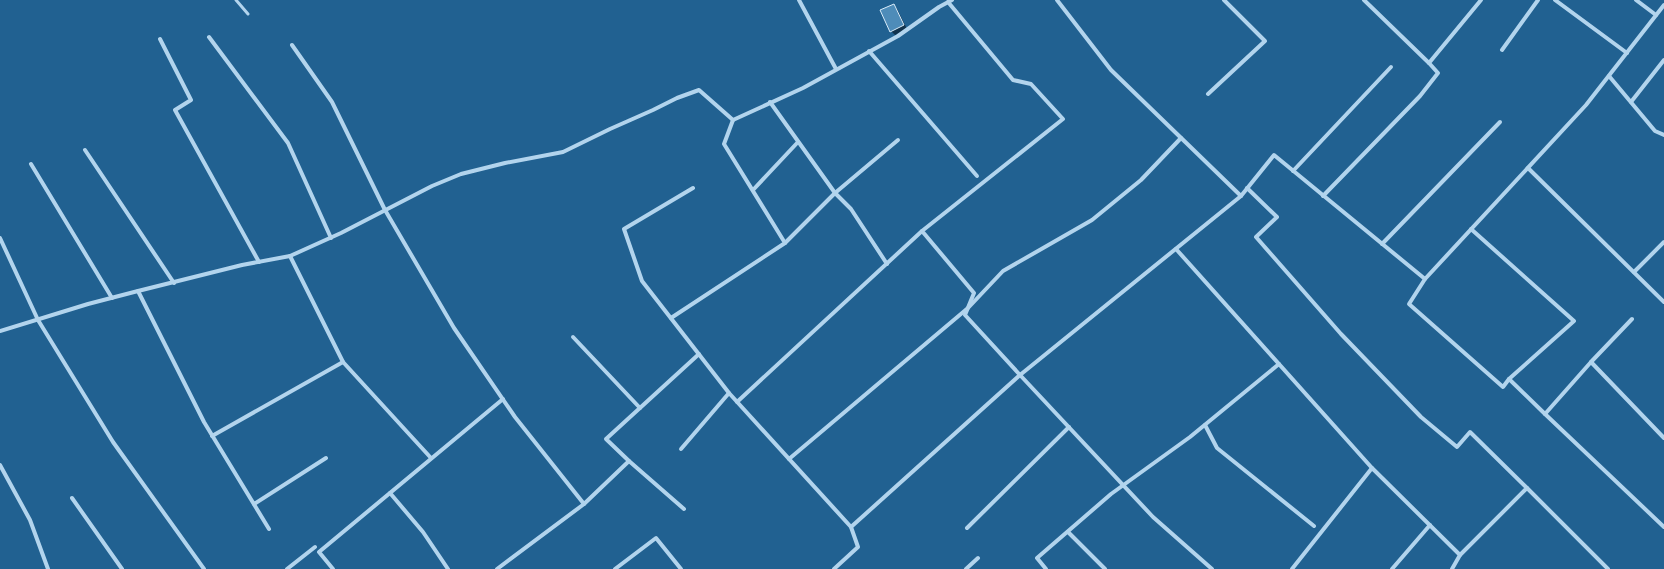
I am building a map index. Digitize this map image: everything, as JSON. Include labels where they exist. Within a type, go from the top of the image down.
[{"type":"street","points":[[799,0],[836,69]]},
{"type":"street","points":[[1057,0],[1111,70],[1241,196]]},
{"type":"street","points":[[1208,94],[1265,41],[1224,0]]},
{"type":"street","points":[[1323,196],[1420,96],[1438,74],[1364,0]]},
{"type":"street","points":[[1428,64],[1481,0]]},
{"type":"street","points":[[1502,50],[1538,0]]},
{"type":"street","points":[[1555,0],[1627,53]]},
{"type":"street","points":[[1636,0],[1656,15]]},
{"type":"street","points":[[737,402],[922,231],[1063,119],[1031,84],[1013,80],[950,1],[898,36],[803,88],[733,120],[724,144],[785,243]]},
{"type":"street","points":[[1471,229],[1574,321],[1509,378],[1503,388],[1409,304],[1425,279],[1471,229],[1586,106],[1664,5]]},
{"type":"street","points":[[209,37],[288,143],[331,238]]},
{"type":"street","points":[[160,39],[191,100],[175,110],[259,262]]},
{"type":"street","points":[[292,44],[332,102],[385,210],[454,328],[515,417],[584,504]]},
{"type":"street","points":[[869,51],[977,176]]},
{"type":"street","points":[[1631,102],[1664,60]]},
{"type":"street","points":[[1293,171],[1391,67]]},
{"type":"street","points":[[1609,76],[1655,131],[1664,135]]},
{"type":"street","points":[[0,331],[138,291],[290,256],[331,238],[385,210],[461,174],[505,163],[563,152],[677,98],[699,90],[733,120]]},
{"type":"street","points":[[770,102],[835,192],[851,209],[887,264]]},
{"type":"street","points":[[1382,244],[1500,122]]},
{"type":"street","points":[[789,459],[968,308],[1003,271],[1092,220],[1141,180],[1181,138]]},
{"type":"street","points":[[671,318],[785,243],[835,192],[898,140]]},
{"type":"street","points":[[752,190],[798,142]]},
{"type":"street","points":[[85,150],[174,283]]},
{"type":"street","points":[[851,527],[1020,375],[1241,196],[1274,155],[1425,279]]},
{"type":"street","points":[[31,164],[112,298]]},
{"type":"street","points":[[1528,168],[1664,302]]},
{"type":"street","points":[[693,188],[624,229],[642,281],[729,393],[851,527],[858,547],[834,569]]},
{"type":"street","points":[[1247,188],[1277,217],[1256,237],[1341,334],[1421,418],[1457,447],[1470,432],[1608,569]]},
{"type":"street","points":[[922,231],[974,293],[965,316],[1153,517],[1212,569]]},
{"type":"street","points":[[0,238],[38,320],[113,442],[204,569]]},
{"type":"street","points":[[1634,272],[1664,242]]},
{"type":"street","points":[[1176,249],[1372,468],[1460,555]]},
{"type":"street","points":[[290,256],[343,362],[431,458]]},
{"type":"street","points":[[138,291],[212,436],[269,529]]},
{"type":"street","points":[[1545,414],[1632,319]]},
{"type":"street","points":[[573,337],[640,408]]},
{"type":"street","points":[[684,509],[606,439],[699,354]]},
{"type":"street","points":[[212,436],[343,362]]},
{"type":"street","points":[[1591,362],[1664,438]]},
{"type":"street","points":[[1046,569],[1037,558],[1111,494],[1124,486],[1205,425],[1279,364]]},
{"type":"street","points":[[1509,378],[1664,527]]},
{"type":"street","points":[[681,449],[729,393]]},
{"type":"street","points":[[333,569],[319,552],[503,399]]},
{"type":"street","points":[[1205,425],[1217,448],[1314,526]]},
{"type":"street","points":[[967,528],[1069,427]]},
{"type":"street","points":[[254,504],[326,458]]},
{"type":"street","points":[[497,569],[584,504],[629,461]]},
{"type":"street","points":[[0,465],[30,520],[48,569]]},
{"type":"street","points":[[1292,569],[1372,468]]},
{"type":"street","points":[[1452,569],[1460,555],[1527,488]]},
{"type":"street","points":[[390,493],[423,532],[448,569]]},
{"type":"street","points":[[72,498],[122,569]]},
{"type":"street","points":[[1392,569],[1430,525]]},
{"type":"street","points":[[1068,532],[1105,569]]},
{"type":"street","points":[[615,569],[656,538],[681,569]]},
{"type":"street","points":[[287,569],[315,547]]},
{"type":"street","points":[[966,569],[978,558]]},
{"type":"lane","points":[[236,0],[248,14]]},
{"type":"building","points":[[894,4],[904,25],[890,32],[880,10]]}]
